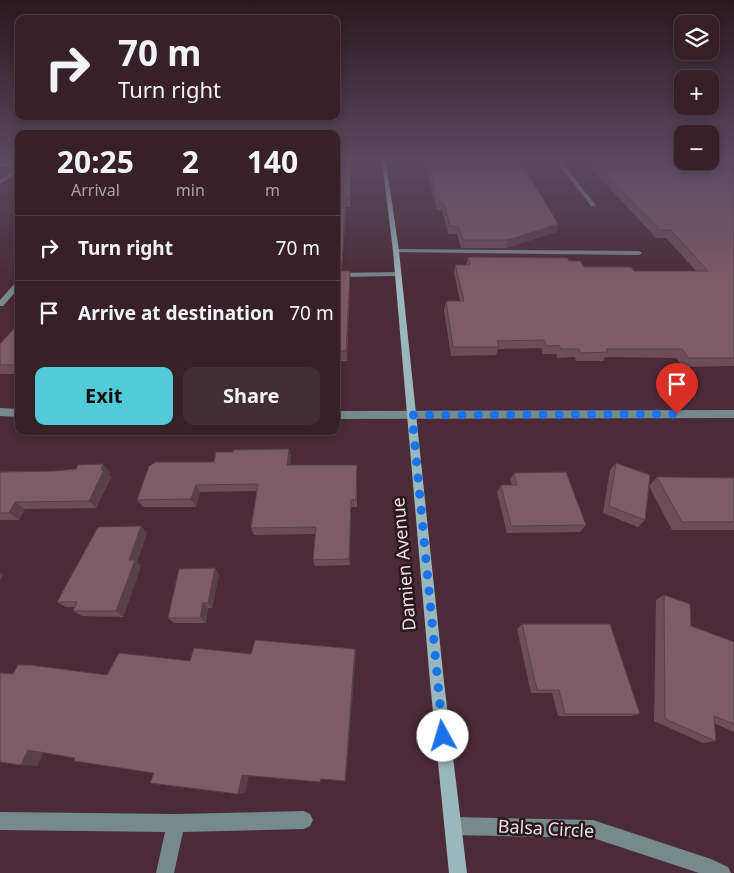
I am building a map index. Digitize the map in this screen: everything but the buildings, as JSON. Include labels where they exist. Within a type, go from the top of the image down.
[{"type":"main road","name":"Damien Avenue","points":[[389,203],[396,251],[436,673],[458,873]]},
{"type":"street","points":[[396,251],[639,253]]},
{"type":"street","points":[[340,275],[398,274]]},
{"type":"street","points":[[0,304],[15,288]]},
{"type":"street","points":[[0,412],[15,412]]},
{"type":"street","points":[[340,415],[734,414]]},
{"type":"street","points":[[0,821],[176,823],[304,820]]},
{"type":"street","points":[[164,873],[176,823]]},
{"type":"street","name":"Balsa Circle","points":[[454,826],[593,829],[722,873]]},
{"type":"route","points":[[443,736],[412,415],[677,414]]}]
